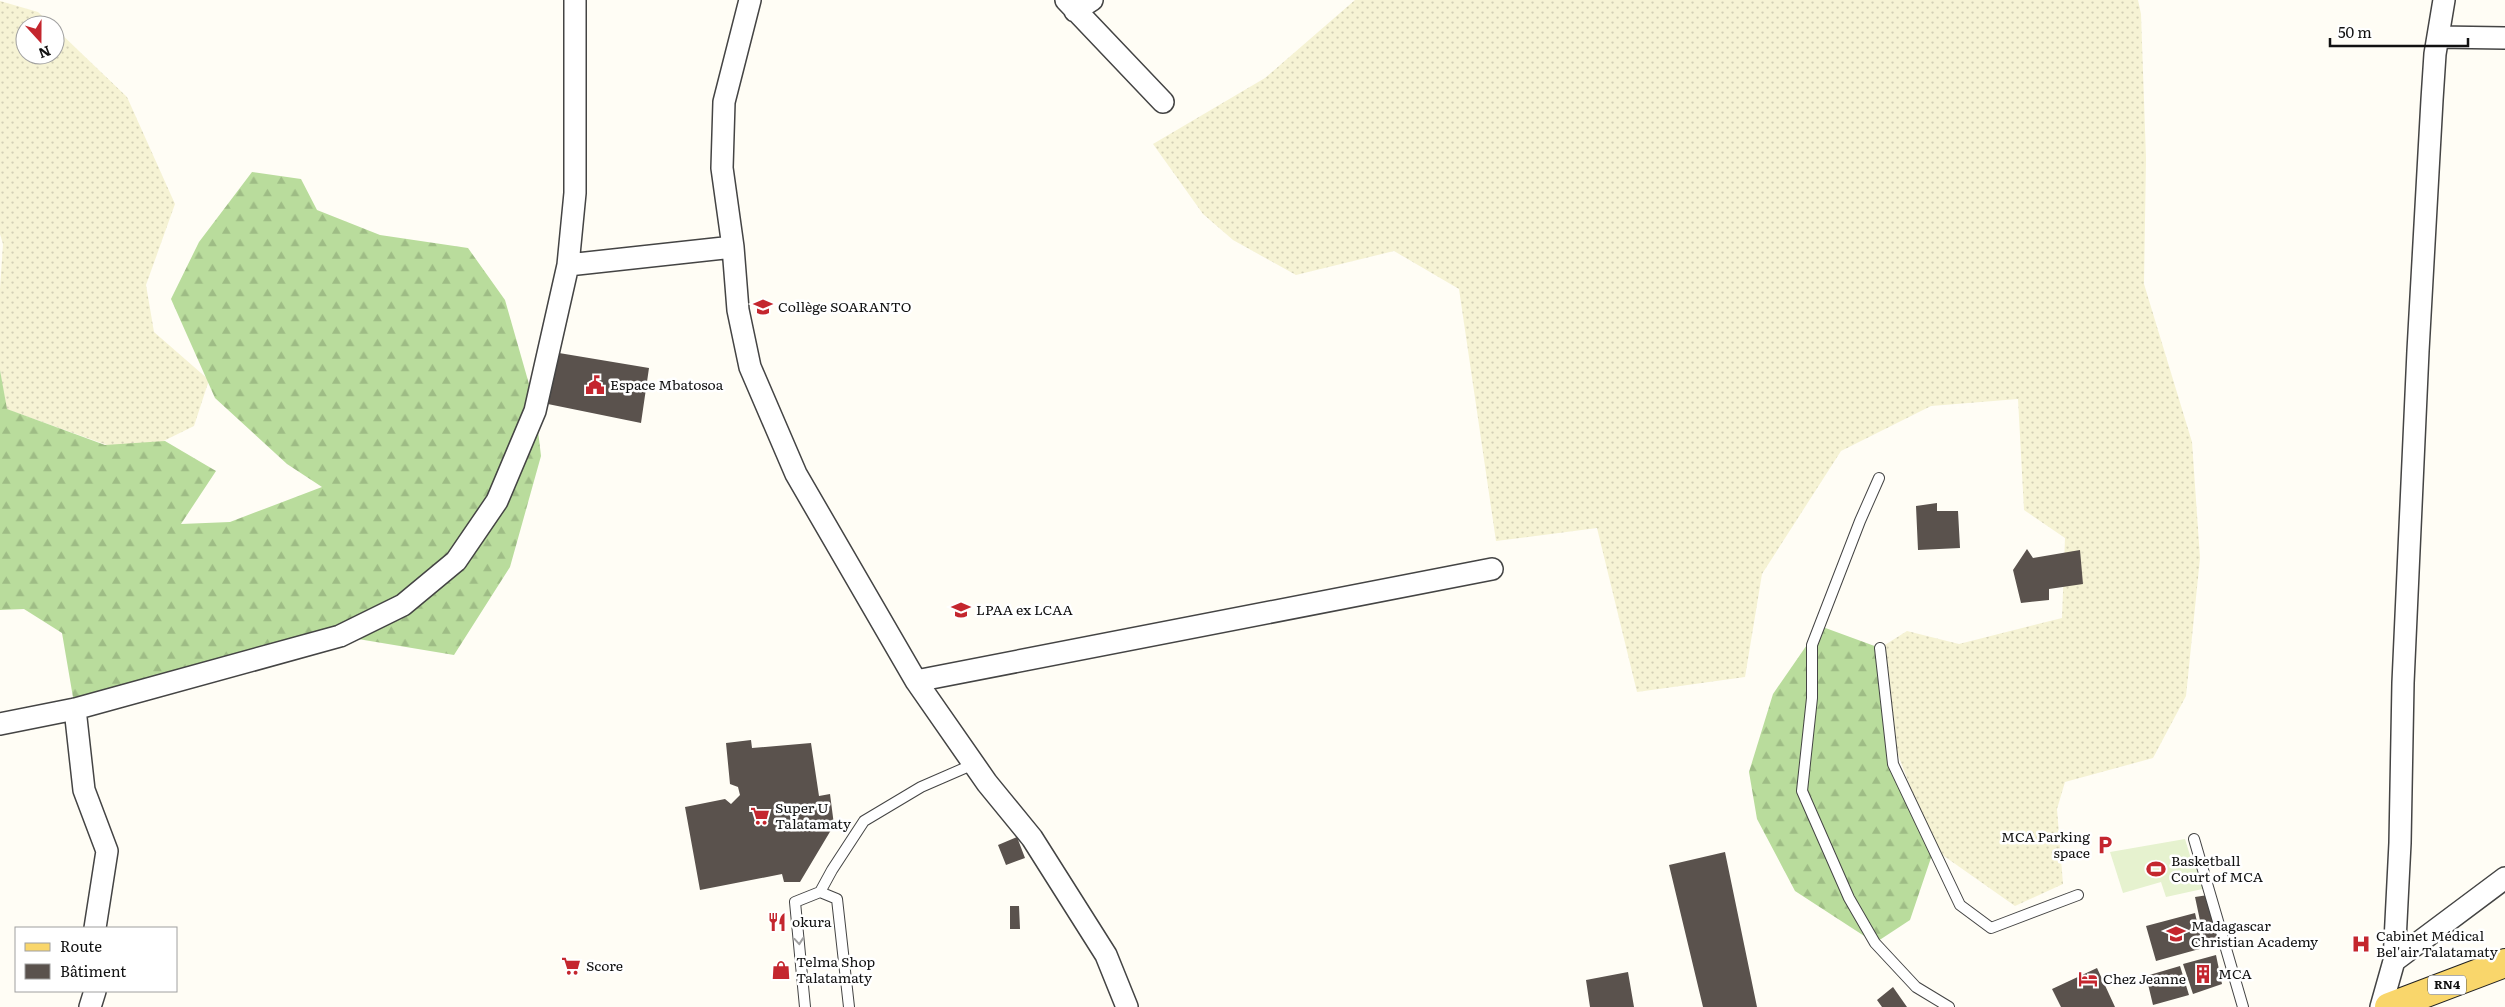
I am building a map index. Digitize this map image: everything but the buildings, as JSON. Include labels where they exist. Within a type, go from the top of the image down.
[{"type":"main road","name":"RN4","points":[[2389,1007],[2505,963]]},
{"type":"street","points":[[0,724],[75,708],[340,636],[403,606],[456,561],[497,501],[536,411],[568,266],[575,194],[575,0]]},
{"type":"street","points":[[750,0],[724,102],[722,168],[733,247],[738,310],[754,376],[796,474],[916,681],[974,764],[1032,838],[1101,946],[1127,1007]]},
{"type":"street","points":[[2381,1007],[2394,961],[2400,843],[2403,683],[2418,351],[2432,100],[2438,37],[2444,0]]},
{"type":"street","points":[[1078,4],[1163,102]]},
{"type":"street","points":[[2438,37],[2505,38]]},
{"type":"street","points":[[568,266],[733,247]]},
{"type":"street","points":[[916,681],[1492,569]]},
{"type":"street","points":[[75,708],[84,790],[107,851],[96,927]]},
{"type":"street","points":[[2394,961],[2505,878]]},
{"type":"street","points":[[90,1007],[95,992]]},
{"type":"lane","points":[[1879,478],[1860,521],[1812,645],[1812,698],[1802,791],[1849,898],[1875,943],[1916,987],[1949,1007]]},
{"type":"lane","points":[[1880,648],[1893,764],[1960,905],[1991,928],[2078,895]]},
{"type":"lane","points":[[805,1007],[795,902],[820,892],[864,821],[922,787],[974,764]]},
{"type":"lane","points":[[2194,839],[2243,1007]]},
{"type":"lane","points":[[820,892],[837,899],[849,1007]]},
{"type":"shaded area","points":[[1355,0],[2138,0],[2141,14],[2146,158],[2144,284],[2192,442],[2200,558],[2186,696],[2153,758],[2065,782],[2057,809],[2063,884],[2015,906],[1934,849],[1881,710],[1880,648],[1907,631],[1959,644],[2062,618],[2065,538],[2024,510],[2018,399],[1931,406],[1841,451],[1762,574],[1745,677],[1637,692],[1597,528],[1496,541],[1459,289],[1394,251],[1296,275],[1233,240],[1203,214],[1153,144],[1265,78]]},
{"type":"shaded area","points":[[0,1],[38,12],[41,15],[15,15],[15,65],[65,65],[65,38],[127,97],[175,204],[146,285],[154,332],[209,380],[194,426],[135,455],[6,409],[0,370],[0,289],[3,244],[0,234]]},
{"type":"green space","points":[[252,172],[301,179],[317,210],[380,235],[468,248],[505,300],[535,405],[541,456],[510,567],[454,655],[340,636],[75,709],[62,633],[24,609],[0,610],[0,370],[7,409],[105,445],[165,441],[216,471],[181,524],[230,522],[322,487],[287,464],[215,398],[171,299],[199,242]]},
{"type":"green space","points":[[1820,626],[1880,648],[1893,764],[1934,849],[1910,920],[1875,943],[1795,891],[1757,819],[1749,772],[1773,694]]},
{"type":"green space","name":"Basketball Court of MCA","points":[[2185,839],[2192,862],[2207,888],[2166,897],[2161,882],[2123,893],[2110,852]]},
{"type":"place","name":"Collège SOARANTO","points":[[763,307]]},
{"type":"place","name":"Espace Mbatosoa","points":[[595,385]]},
{"type":"place","name":"LPAA ex LCAA","points":[[961,610]]},
{"type":"place","name":"Super U Talatamaty","points":[[760,816]]},
{"type":"place","name":"MCA Parking space","points":[[2105,845]]},
{"type":"place","name":"Basketball Court of MCA","points":[[2156,869]]},
{"type":"place","name":"okura","points":[[777,922]]},
{"type":"place","name":"Madagascar Christian Academy","points":[[2176,934]]},
{"type":"place","name":"Cabinet Médical Bel'air Talatamaty","points":[[2361,944]]},
{"type":"place","name":"Score","points":[[571,966]]},
{"type":"place","name":"Telma Shop Talatamaty","points":[[781,970]]},
{"type":"place","name":"MCA","points":[[2203,974]]},
{"type":"place","name":"Chez Jeanne","points":[[2088,979]]}]
